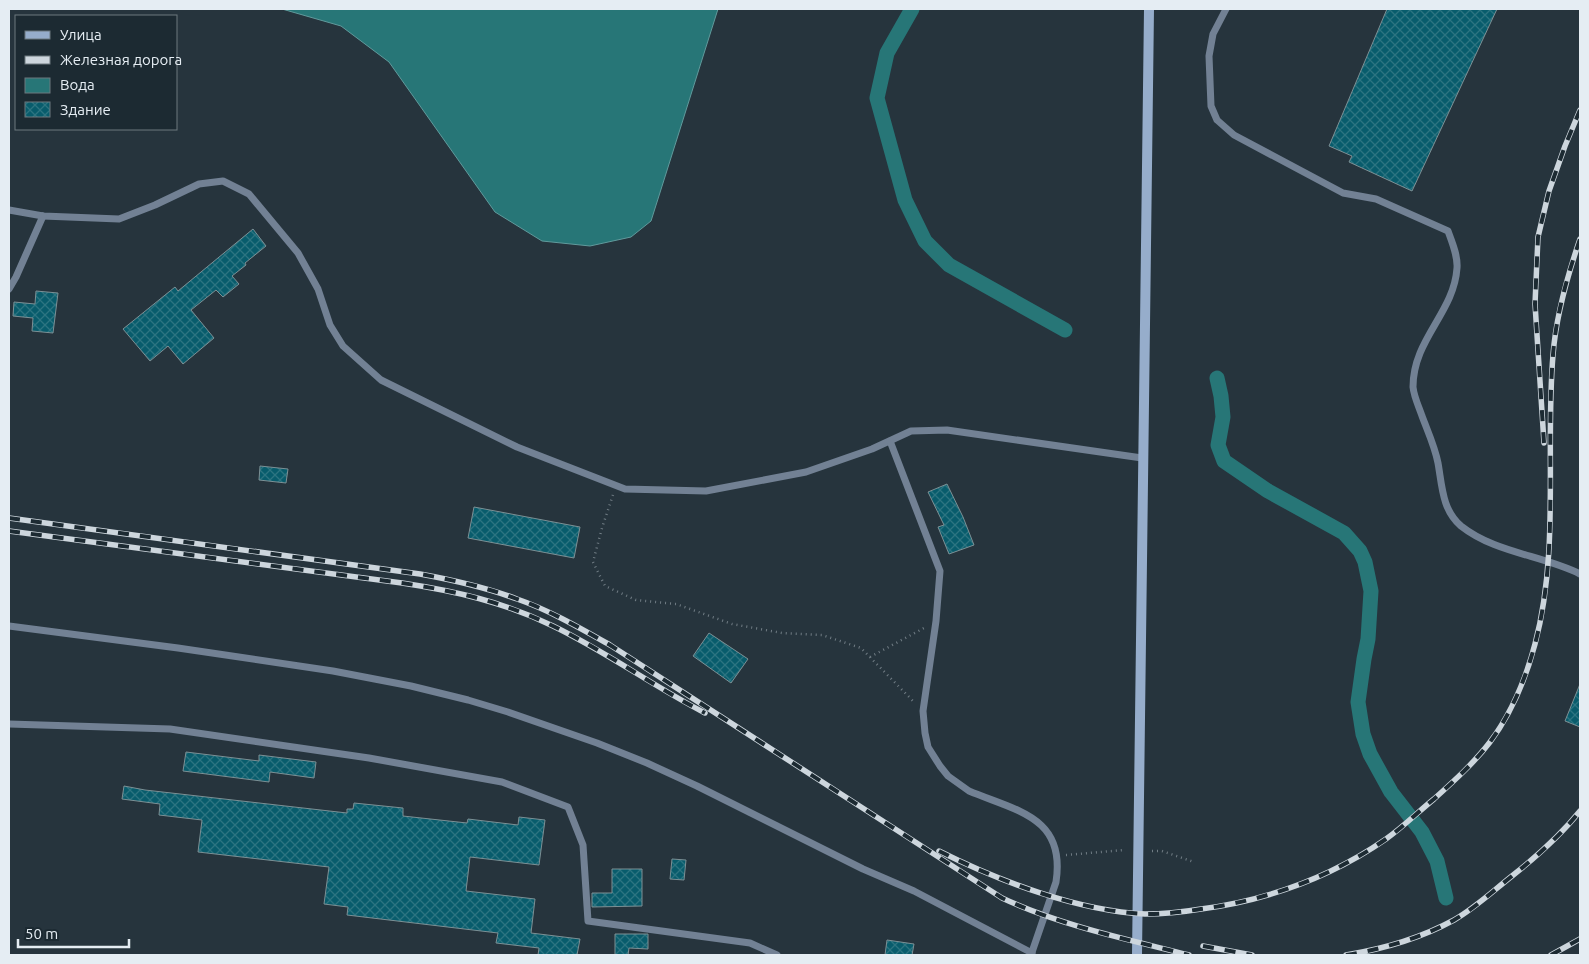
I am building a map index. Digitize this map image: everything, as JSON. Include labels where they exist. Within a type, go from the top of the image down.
[{"type":"street","points":[[1137,955],[1149,9]]},
{"type":"lane","points":[[1226,9],[1213,34],[1209,56],[1211,106],[1217,120],[1234,135],[1343,193],[1376,200],[1448,231],[1458,266],[1455,283],[1449,300],[1419,353],[1413,389],[1434,448],[1446,503],[1451,515],[1460,525],[1489,542],[1507,550],[1558,565],[1580,574]]},
{"type":"lane","points":[[9,210],[43,216],[119,219],[155,205],[199,184],[223,181],[249,194],[298,253],[318,289],[330,325],[342,346],[381,380],[517,447],[625,489],[706,491],[806,472],[911,432],[947,430],[1142,458]]},
{"type":"lane","points":[[9,289],[20,269],[43,216]]},
{"type":"lane","points":[[9,626],[333,671],[410,686],[508,712],[597,743],[697,786],[863,869],[914,891],[1031,954],[1056,882],[1058,861],[1054,842],[1044,826],[1030,816],[969,791],[948,776],[928,747],[923,711],[936,621],[940,572],[890,441]]},
{"type":"lane","points":[[9,724],[170,729],[368,758],[502,782],[568,808],[583,845],[588,921],[750,943],[777,955]]},
{"type":"path","points":[[616,486],[593,562],[605,586],[636,600],[676,604],[732,624],[782,633],[822,635],[860,648],[923,711]]},
{"type":"path","points":[[870,657],[936,621]]},
{"type":"path","points":[[1066,855],[1124,850]]},
{"type":"path","points":[[1152,850],[1162,851],[1194,862]]},
{"type":"water","points":[[282,9],[718,9],[651,221],[631,237],[590,246],[542,241],[495,212],[389,62],[341,26]]},
{"type":"building","points":[[1387,9],[1497,9],[1412,191],[1349,162],[1352,156],[1329,146]]},
{"type":"building","points":[[253,229],[266,246],[232,276],[239,284],[223,297],[216,290],[191,310],[214,338],[183,364],[168,346],[150,361],[123,329],[175,287],[178,291]]},
{"type":"building","points":[[36,291],[58,293],[53,333],[32,331],[33,318],[13,316],[14,302],[35,304]]},
{"type":"building","points":[[260,466],[288,469],[286,483],[259,480]]},
{"type":"building","points":[[947,484],[974,545],[949,554],[938,527],[944,525],[928,492]]},
{"type":"building","points":[[474,507],[580,527],[574,558],[468,538]]},
{"type":"building","points":[[709,633],[748,659],[731,683],[693,656]]},
{"type":"building","points":[[1580,684],[1580,727],[1565,721]]},
{"type":"building","points":[[186,752],[259,761],[259,755],[316,762],[314,778],[270,772],[269,782],[183,771]]},
{"type":"building","points":[[124,786],[347,813],[347,809],[353,809],[354,803],[403,808],[403,816],[467,823],[468,819],[518,825],[519,817],[545,820],[539,865],[470,857],[466,891],[535,899],[531,933],[580,939],[577,955],[538,955],[539,948],[496,943],[498,933],[347,915],[348,907],[324,904],[329,867],[198,852],[202,820],[159,815],[160,804],[122,799]]},
{"type":"building","points":[[672,859],[686,860],[684,880],[670,879]]},
{"type":"building","points":[[612,869],[642,869],[642,906],[592,907],[592,893],[612,893]]},
{"type":"building","points":[[615,934],[648,934],[648,949],[629,948],[628,955],[615,955]]},
{"type":"building","points":[[887,940],[914,944],[912,955],[885,955]]},
{"type":"waterway","points":[[912,9],[887,53],[877,98],[905,200],[925,241],[949,265],[1065,330]]},
{"type":"waterway","points":[[1217,378],[1223,417],[1218,445],[1224,461],[1268,491],[1344,533],[1360,551],[1365,562],[1371,591],[1368,639],[1358,702],[1363,734],[1370,754],[1391,792],[1422,832],[1437,861],[1446,898]]},
{"type":"railway","points":[[1544,443],[1535,304],[1538,237],[1549,191],[1580,110]]},
{"type":"railway","points":[[939,851],[987,873],[1039,893],[1066,901],[1119,912],[1166,913],[1226,905],[1250,900],[1298,885],[1365,853],[1392,834],[1471,765],[1498,731],[1511,708],[1527,670],[1543,609],[1550,537],[1550,427],[1554,340],[1563,296],[1580,239]]},
{"type":"railway","points":[[9,518],[420,574],[469,584],[529,603],[610,645],[1002,898],[1071,924],[1189,955]]},
{"type":"railway","points":[[9,531],[402,583],[479,599],[516,610],[553,626],[591,646],[705,713]]},
{"type":"railway","points":[[1346,955],[1388,946],[1415,937],[1454,920],[1484,899],[1539,854],[1580,811]]},
{"type":"railway","points":[[1551,955],[1580,939]]},
{"type":"railway","points":[[1203,946],[1252,955]]}]
